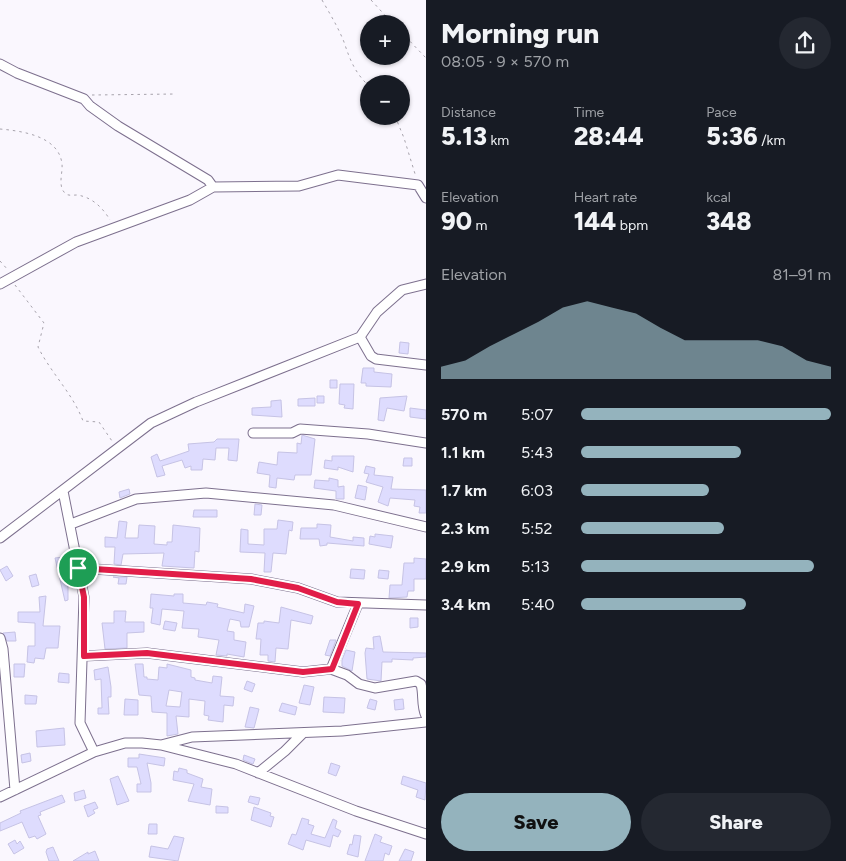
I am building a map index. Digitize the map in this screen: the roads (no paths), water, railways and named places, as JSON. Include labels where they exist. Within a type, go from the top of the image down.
[{"type":"street","points":[[0,64],[17,73],[84,99],[90,106],[118,126],[208,180],[213,188]]},
{"type":"street","points":[[0,284],[76,242],[190,200],[213,188],[299,186],[338,175],[418,185],[426,198]]},
{"type":"street","points":[[0,538],[151,423],[174,411],[360,337],[377,312],[402,290],[426,284]]},
{"type":"street","points":[[360,337],[376,360],[426,365]]},
{"type":"street","points":[[253,433],[292,433],[300,429],[368,434],[426,443]]},
{"type":"street","points":[[62,491],[71,524],[84,597],[84,656],[80,723],[94,752]]},
{"type":"street","points":[[71,524],[136,498],[206,493],[334,505],[426,527]]},
{"type":"street","points":[[78,568],[251,579],[298,588],[337,602],[426,605]]},
{"type":"street","points":[[332,669],[358,604]]},
{"type":"street","points":[[0,638],[3,649],[15,790]]},
{"type":"street","points":[[84,656],[147,653],[303,672],[332,669],[348,675],[359,684],[374,688],[419,681],[423,696],[421,704],[426,716]]},
{"type":"street","points":[[161,745],[192,738],[302,734],[426,722]]},
{"type":"street","points":[[258,773],[286,751],[302,734]]},
{"type":"street","points":[[0,797],[94,752],[125,743],[161,745],[236,764],[356,811],[426,834]]}]
